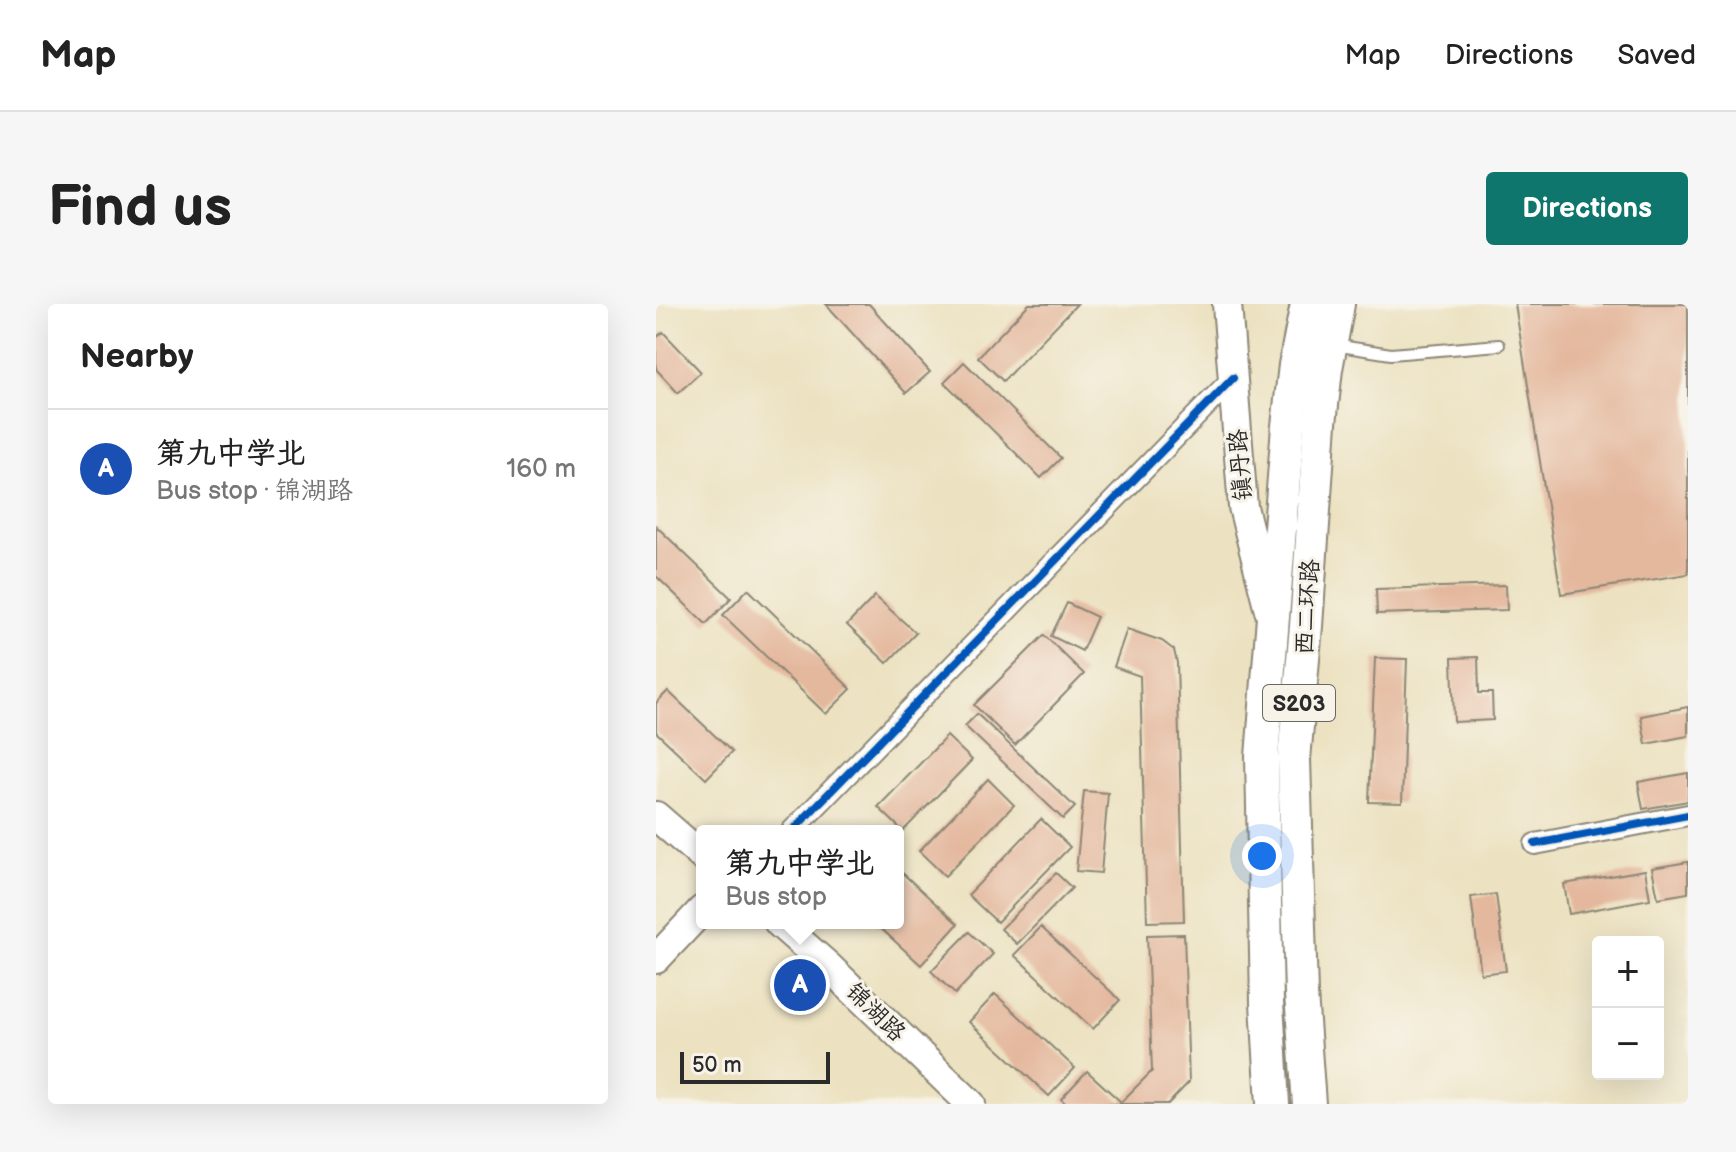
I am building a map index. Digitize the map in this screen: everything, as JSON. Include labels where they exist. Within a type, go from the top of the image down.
[{"type":"main road","name":"西二环路","points":[[1273,1104],[1267,1003],[1262,757],[1295,365],[1307,304]]},
{"type":"main road","name":"西二环路","points":[[1309,1104],[1301,994],[1294,759],[1320,423],[1338,304]]},
{"type":"main road","points":[[1273,622],[1306,626]]},
{"type":"street","name":"镇丹路","points":[[1227,304],[1243,507],[1273,622]]},
{"type":"street","points":[[798,825],[1233,378]]},
{"type":"street","points":[[1535,844],[1688,815]]},
{"type":"street","points":[[656,816],[696,851]]},
{"type":"street","points":[[656,959],[696,916]]},
{"type":"street","name":"锦湖路","points":[[786,929],[971,1104]]},
{"type":"lane","points":[[1331,344],[1391,354],[1499,345]]},
{"type":"building","points":[[826,304],[869,304],[930,372],[906,393]]},
{"type":"building","points":[[1029,304],[1077,304],[1003,381],[978,357]]},
{"type":"building","points":[[1515,304],[1688,304],[1688,574],[1561,594]]},
{"type":"building","points":[[663,332],[701,372],[678,393],[656,369],[656,338]]},
{"type":"building","points":[[964,362],[1061,458],[1041,478],[944,382]]},
{"type":"building","points":[[656,526],[731,598],[706,624],[656,576]]},
{"type":"building","points":[[1506,585],[1507,610],[1377,614],[1376,589]]},
{"type":"building","points":[[748,589],[851,689],[826,714],[723,615]]},
{"type":"building","points":[[875,596],[916,633],[887,663],[847,625]]},
{"type":"building","points":[[1067,603],[1097,617],[1082,651],[1051,636]]},
{"type":"building","points":[[1127,629],[1162,641],[1174,650],[1177,663],[1184,921],[1147,922],[1140,676],[1114,667]]},
{"type":"building","points":[[1044,635],[1084,674],[1015,745],[974,705]]},
{"type":"building","points":[[1478,657],[1479,693],[1492,693],[1493,720],[1454,722],[1452,658]]},
{"type":"building","points":[[1375,658],[1407,659],[1402,803],[1369,802]]},
{"type":"building","points":[[668,691],[732,752],[706,779],[656,732],[656,703]]},
{"type":"building","points":[[1688,707],[1688,736],[1646,744],[1641,716]]},
{"type":"building","points":[[977,714],[1075,807],[1063,819],[965,726]]},
{"type":"building","points":[[947,736],[972,760],[904,830],[904,825],[897,825],[878,807]]},
{"type":"building","points":[[1688,773],[1688,801],[1643,809],[1638,782]]},
{"type":"building","points":[[988,779],[1014,805],[945,876],[919,851]]},
{"type":"building","points":[[1084,791],[1108,793],[1101,873],[1076,871]]},
{"type":"building","points":[[1041,819],[1070,847],[997,922],[968,895]]},
{"type":"building","points":[[1688,862],[1688,893],[1658,898],[1652,868]]},
{"type":"building","points":[[1645,870],[1650,899],[1569,914],[1564,884]]},
{"type":"building","points":[[1056,873],[1072,888],[1017,944],[1001,929]]},
{"type":"building","points":[[904,874],[958,924],[921,965],[882,929],[904,929]]},
{"type":"building","points":[[1496,894],[1506,971],[1481,974],[1471,897]]},
{"type":"building","points":[[1041,927],[1120,1000],[1093,1029],[1014,955]]},
{"type":"building","points":[[969,932],[993,954],[955,994],[931,971]]},
{"type":"building","points":[[1184,934],[1189,1082],[1168,1104],[1066,1104],[1061,1099],[1087,1071],[1121,1102],[1152,1071],[1147,935]]},
{"type":"building","points":[[995,994],[1075,1068],[1049,1096],[969,1022]]},
{"type":"cycle path","points":[[798,825],[1233,378]]},
{"type":"cycle path","points":[[1535,844],[1688,815]]},
{"type":"place","name":"第九中学北","points":[[800,985]]}]
